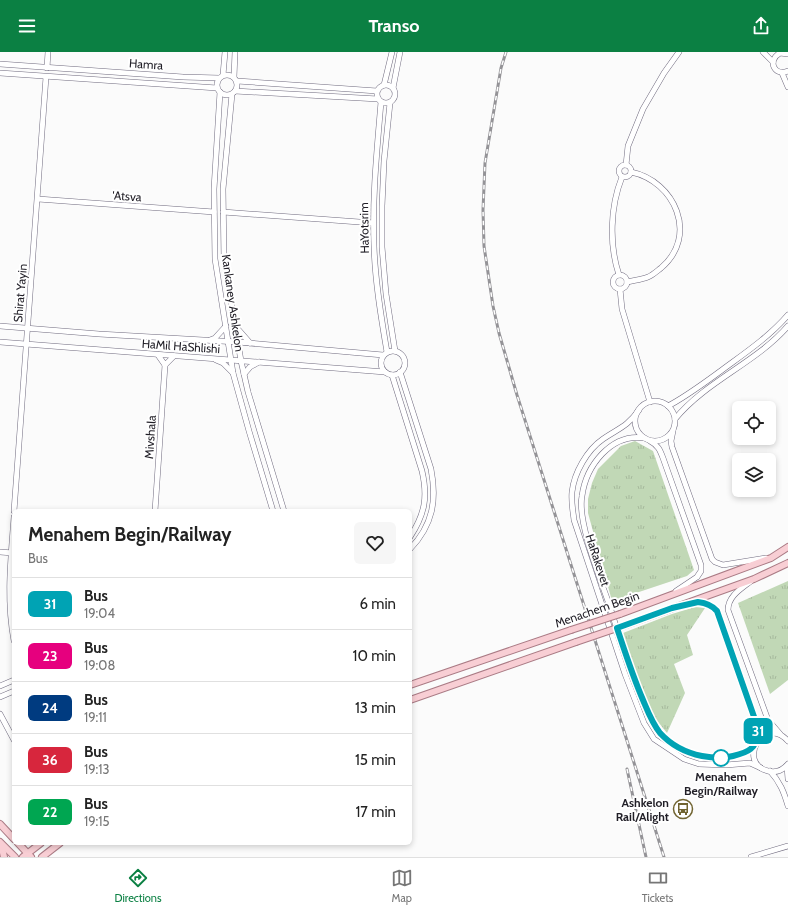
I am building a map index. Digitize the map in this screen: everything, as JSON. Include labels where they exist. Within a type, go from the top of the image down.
[{"type":"main road","name":"Menachem Begin","points":[[412,684],[620,614],[771,558],[788,547]]},
{"type":"main road","name":"Menachem Begin","points":[[412,699],[754,579],[788,563]]},
{"type":"main road","points":[[0,824],[12,837]]},
{"type":"main road","points":[[0,842],[4,857]]},
{"type":"main road","points":[[0,842],[16,857]]},
{"type":"main road","points":[[19,845],[27,856],[39,845]]},
{"type":"main road","points":[[42,857],[58,845]]},
{"type":"main road","points":[[50,857],[59,845]]},
{"type":"street","points":[[47,68],[48,52]]},
{"type":"street","points":[[225,52],[221,77],[217,83],[219,90],[226,95],[233,92],[379,100],[385,104],[394,99],[395,95],[393,88],[400,52]]},
{"type":"street","points":[[233,92],[237,86],[235,79],[235,52]]},
{"type":"street","points":[[384,85],[392,52]]},
{"type":"street","points":[[626,165],[628,146],[643,109],[664,73],[679,52]]},
{"type":"street","points":[[763,52],[773,62],[775,69],[782,73],[788,87]]},
{"type":"street","points":[[773,62],[777,53],[788,54]]},
{"type":"street","name":"Hamra","points":[[0,64],[183,77],[221,77]]},
{"type":"street","points":[[782,73],[788,72]]},
{"type":"street","name":"Hamra","points":[[0,73],[219,90]]},
{"type":"street","points":[[221,77],[228,74],[235,79],[377,91]]},
{"type":"street","name":"Shirat Yayin","points":[[14,509],[46,77]]},
{"type":"street","points":[[379,100],[377,91],[380,86],[384,85],[393,88]]},
{"type":"street","name":"Kankaney Ashkelon","points":[[219,90],[214,189],[215,260],[233,373],[272,509]]},
{"type":"street","name":"Kankaney Ashkelon","points":[[233,92],[224,189],[224,259],[240,361],[262,441],[283,509]]},
{"type":"street","name":"HaYotsrim","points":[[379,100],[375,161],[374,248],[385,354]]},
{"type":"street","name":"HaYotsrim","points":[[390,102],[384,161],[382,240],[386,294],[395,351]]},
{"type":"street","points":[[626,165],[630,167],[631,172]]},
{"type":"street","points":[[622,177],[618,173],[619,168],[626,165]]},
{"type":"street","points":[[622,177],[627,177],[631,174],[631,172]]},
{"type":"street","points":[[620,288],[625,287],[627,282],[649,276],[664,265],[675,250],[680,233],[678,214],[670,197],[656,182],[645,176],[631,172]]},
{"type":"street","points":[[620,288],[614,284],[615,279],[618,276],[614,258],[613,227],[616,195],[622,177]]},
{"type":"street","name":"'Atsva","points":[[38,199],[214,212]]},
{"type":"street","points":[[223,212],[374,223]]},
{"type":"street","points":[[618,276],[624,276],[627,282]]},
{"type":"street","points":[[620,288],[622,309],[650,402]]},
{"type":"street","points":[[668,406],[683,398],[749,350],[775,329],[788,315]]},
{"type":"street","points":[[235,325],[250,343]]},
{"type":"street","name":"HaMil HaShlishi","points":[[0,326],[238,342],[385,354]]},
{"type":"street","points":[[208,340],[215,338],[226,326]]},
{"type":"street","points":[[675,419],[689,403],[770,344],[788,326]]},
{"type":"street","name":"HaMil HaShlishi","points":[[0,342],[384,372]]},
{"type":"street","points":[[395,351],[401,354],[404,358],[404,366],[400,372],[392,375],[384,372],[380,365],[381,359],[385,354],[395,351]]},
{"type":"street","points":[[158,355],[165,365],[174,356]]},
{"type":"street","points":[[213,359],[223,363],[233,373]]},
{"type":"street","points":[[244,374],[250,367],[259,362]]},
{"type":"street","name":"Mivshala","points":[[155,509],[165,365]]},
{"type":"street","points":[[400,372],[431,469],[434,484],[434,499],[431,514],[425,529],[412,547]]},
{"type":"street","points":[[392,375],[425,485],[426,498],[423,511],[412,534]]},
{"type":"street","points":[[671,595],[697,577],[701,571],[701,565],[664,458],[659,448],[639,434],[635,422],[642,406],[650,402],[661,402],[668,406],[673,412],[675,426],[671,441],[672,447],[712,559],[723,565],[771,558]]},
{"type":"street","name":"HaRakevet","points":[[639,410],[631,422],[594,447],[578,473],[572,491],[574,520],[625,674],[644,722],[654,739],[670,751],[684,759],[700,764],[731,765],[750,763],[770,771]]},
{"type":"street","points":[[650,441],[657,442],[663,440],[673,431]]},
{"type":"street","name":"HaRakevet","points":[[644,438],[626,438],[608,448],[599,456],[590,471],[581,497],[582,513],[596,566],[633,677],[653,723],[666,738],[684,750],[697,755],[721,758],[739,754],[756,744],[762,737],[768,734],[780,734]]},
{"type":"street","points":[[0,552],[12,553]]},
{"type":"street","points":[[12,562],[9,591],[12,628]]},
{"type":"street","points":[[754,579],[733,596],[728,605],[728,610],[768,720],[788,741]]},
{"type":"street","points":[[672,608],[698,602],[706,603],[717,611],[759,731],[754,758],[761,768]]},
{"type":"street","points":[[0,686],[12,681]]},
{"type":"street","points":[[0,697],[12,692]]},
{"type":"street","points":[[0,714],[12,736]]},
{"type":"street","points":[[770,771],[776,771],[788,765],[788,779]]},
{"type":"street","points":[[770,771],[778,779],[782,786],[788,806]]},
{"type":"street","points":[[751,857],[788,846]]},
{"type":"green space","points":[[635,441],[653,451],[694,570],[687,576],[612,601],[588,513],[588,499],[592,483],[598,469],[621,446]]},
{"type":"green space","points":[[788,581],[788,680],[770,694],[738,603]]},
{"type":"green space","points":[[695,607],[705,608],[687,635],[693,655],[674,664],[685,693],[667,733],[651,713],[638,681],[623,633],[672,614]]},
{"type":"railway","points":[[506,52],[501,68],[485,163],[483,210],[484,246],[493,306],[499,333],[517,395],[664,857]]},
{"type":"railway","points":[[627,769],[646,857]]},
{"type":"bus line","name":"31","points":[[698,602],[706,603],[713,607],[717,611],[723,625],[759,731],[755,746],[729,757],[713,758],[697,755],[672,743],[661,733],[649,715],[624,651],[617,628],[672,608],[698,602]]},
{"type":"place","name":"Menahem Begin/Railway","points":[[721,758]]},
{"type":"place","name":"Ashkelon Rail/Alight","points":[[683,809]]}]
